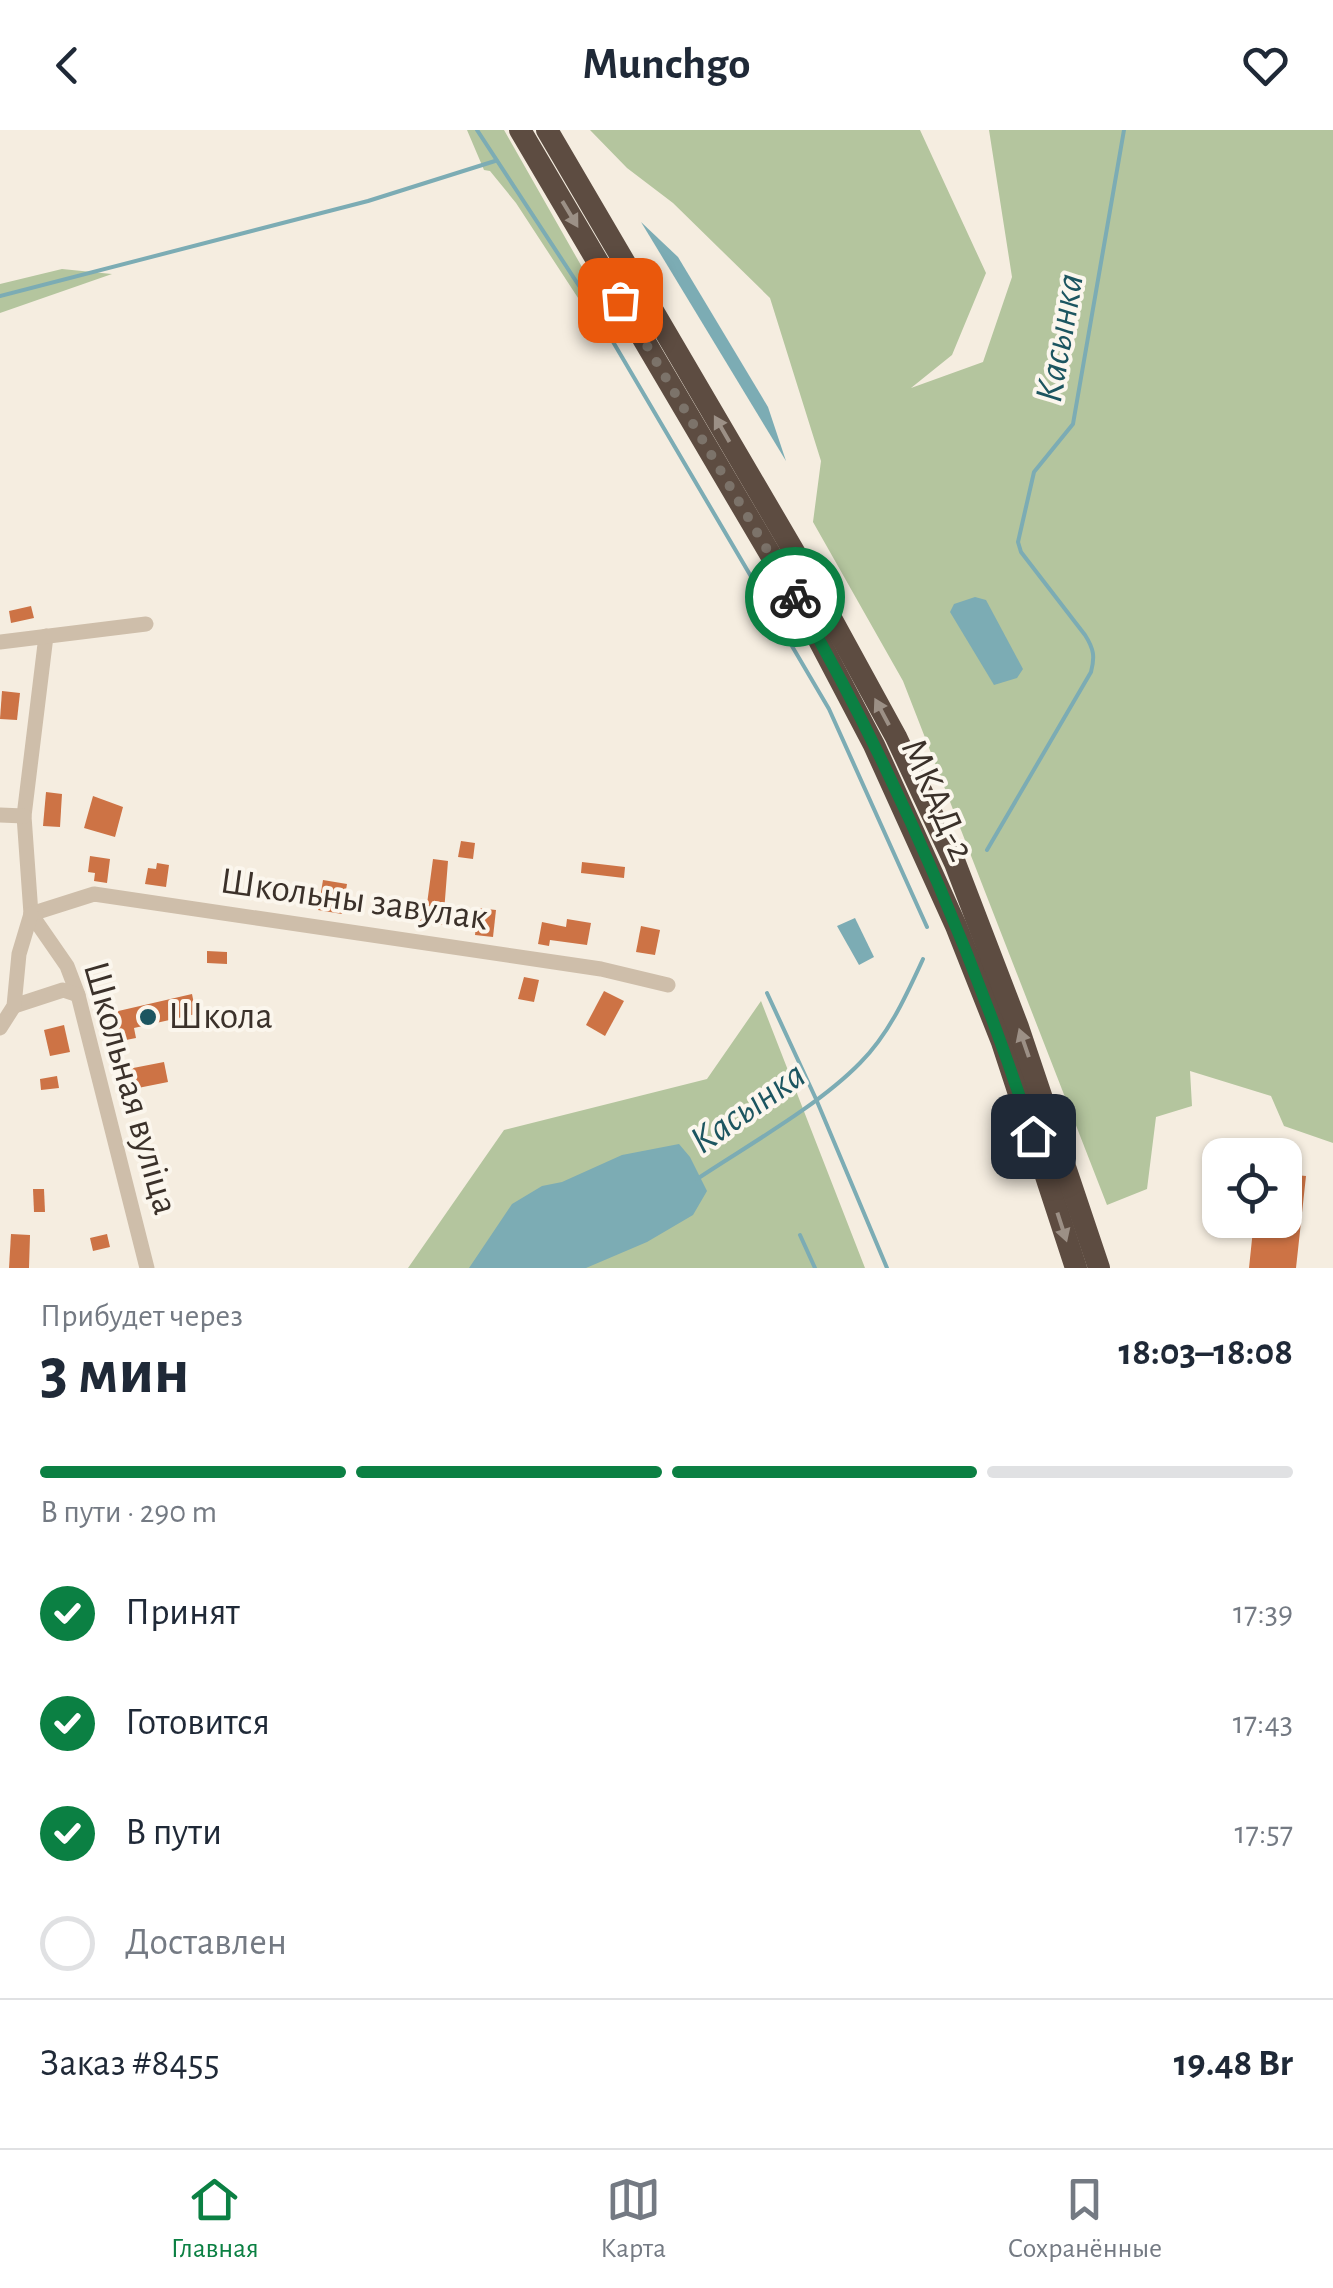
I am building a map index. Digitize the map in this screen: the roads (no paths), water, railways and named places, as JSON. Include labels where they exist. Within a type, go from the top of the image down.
[{"type":"highway","name":"МКАД-2","points":[[520,130],[802,608],[874,744],[956,926],[1002,1042],[1076,1268]]},
{"type":"highway","points":[[547,130],[804,567],[896,737],[954,863],[1018,1027],[1099,1268]]},
{"type":"street","points":[[0,642],[146,624]]},
{"type":"street","name":"Школьная вуліца","points":[[46,636],[24,816],[32,914],[67,966],[78,994],[147,1268]]},
{"type":"street","points":[[0,815],[24,816]]},
{"type":"street","name":"Школьны завулак","points":[[32,914],[94,894],[601,969],[668,985]]},
{"type":"street","points":[[0,1028],[14,1006],[19,954],[32,914]]},
{"type":"street","points":[[14,1006],[63,990],[78,994]]},
{"type":"water","points":[[641,222],[678,257],[768,407],[786,461]]},
{"type":"water","points":[[975,597],[986,600],[1023,669],[1017,678],[994,685],[950,612],[954,604]]},
{"type":"water","points":[[855,918],[874,957],[859,965],[837,926]]},
{"type":"water","points":[[679,1144],[707,1191],[693,1215],[647,1242],[586,1268],[469,1268],[512,1204],[542,1186],[562,1182],[622,1155]]},
{"type":"waterway","points":[[477,130],[589,301],[829,709],[927,927]]},
{"type":"waterway","name":"Касынка","points":[[987,850],[1092,667],[1093,653],[1088,640],[1021,552],[1018,542],[1034,472],[1073,424],[1124,130]]},
{"type":"waterway","points":[[0,296],[368,201],[495,161]]},
{"type":"waterway","name":"Касынка","points":[[697,1179],[803,1110],[860,1063],[888,1027],[923,959]]},
{"type":"waterway","points":[[767,993],[887,1268]]},
{"type":"waterway","points":[[800,1235],[815,1268]]},
{"type":"place","name":"Школа","points":[[148,1017]]}]
